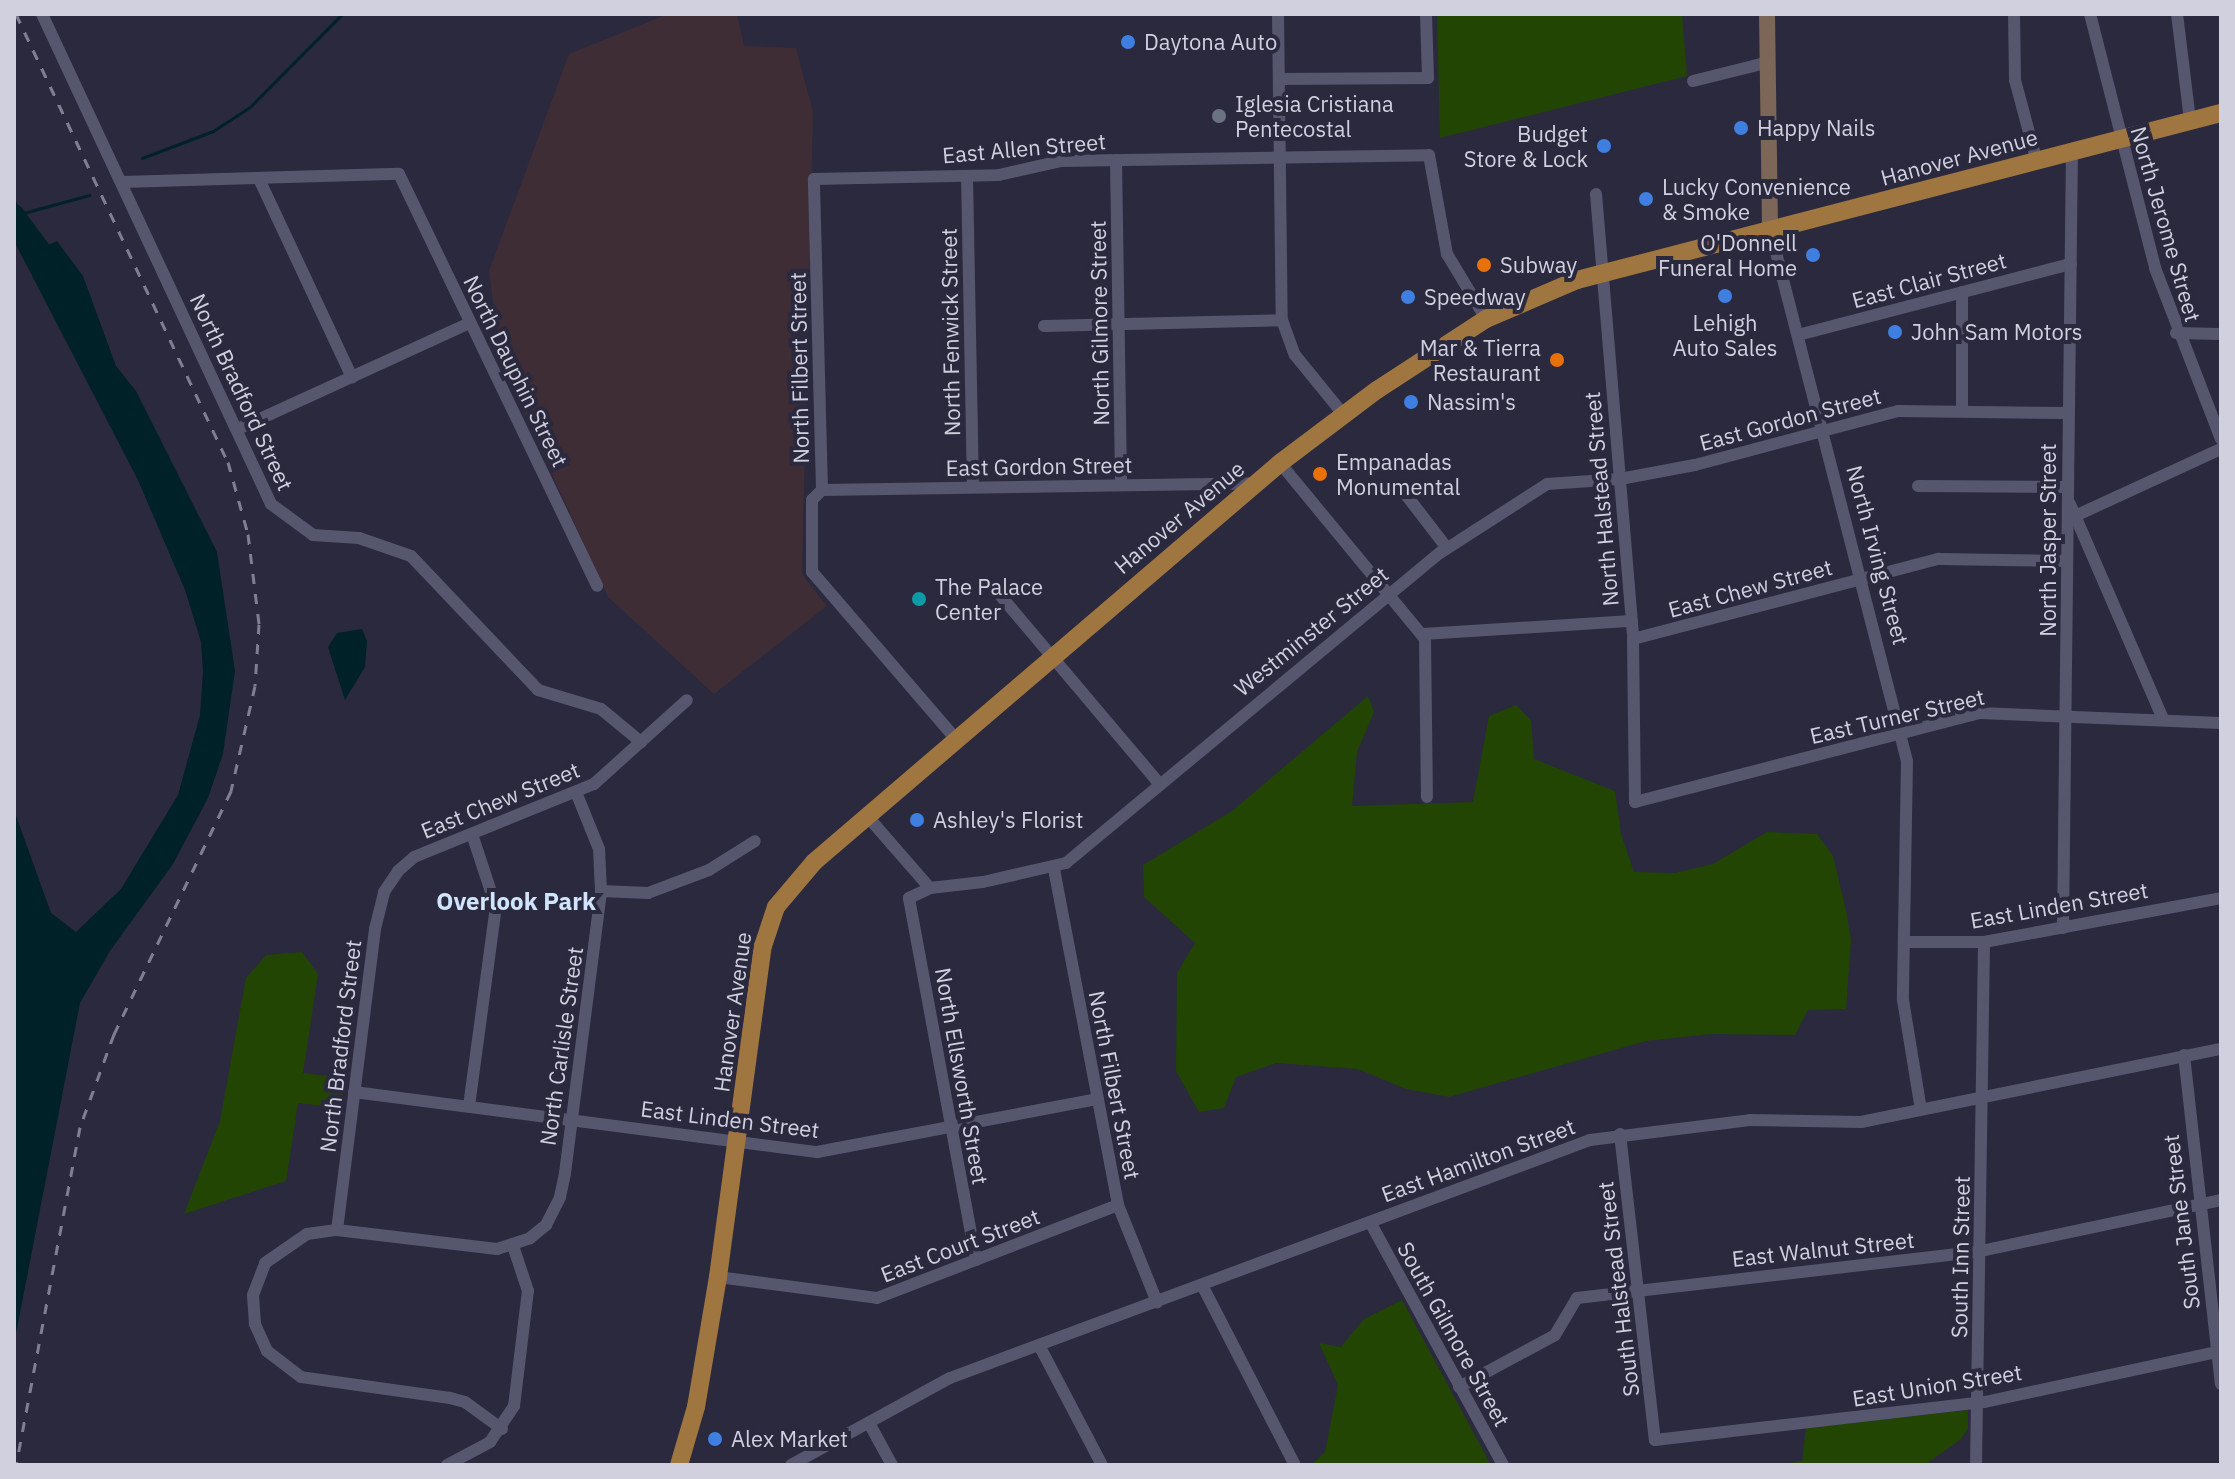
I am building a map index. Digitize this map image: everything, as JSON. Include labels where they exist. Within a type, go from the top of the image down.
[{"type":"main road","name":"North Irving Street","points":[[1767,14],[1770,229]]},
{"type":"main road","name":"Hanover Avenue","points":[[679,1465],[692,1425],[718,1277],[768,927],[802,873],[955,738],[1280,463],[1344,415],[1486,319],[1543,291],[1603,274],[2221,113]]},
{"type":"street","name":"North Bradford Street","points":[[42,14],[238,429],[267,497],[289,522],[313,535],[359,538],[411,556],[538,690],[601,709],[641,742]]},
{"type":"street","points":[[1278,14],[1282,320],[1289,344],[1344,415]]},
{"type":"street","points":[[1279,79],[1428,78],[1426,14]]},
{"type":"street","points":[[2014,14],[2015,80],[2037,162]]},
{"type":"street","name":"North Jerome Street","points":[[2090,14],[2120,139],[2176,333],[2221,439]]},
{"type":"street","points":[[2177,14],[2190,120]]},
{"type":"street","points":[[1693,81],[1769,62]]},
{"type":"street","name":"North Jasper Street","points":[[2063,928],[2072,152]]},
{"type":"street","name":"East Allen Street","points":[[814,179],[1012,173],[1061,161],[1429,155],[1447,254],[1486,319]]},
{"type":"street","name":"North Gilmore Street","points":[[1116,160],[1121,485]]},
{"type":"street","name":"North Dauphin Street","points":[[260,181],[399,174],[597,586]]},
{"type":"street","name":"North Fenwick Street","points":[[967,176],[973,487]]},
{"type":"street","name":"North Filbert Street","points":[[814,179],[822,490],[812,500],[815,580],[955,738]]},
{"type":"street","points":[[122,182],[260,181],[352,377]]},
{"type":"street","name":"North Halstead Street","points":[[1596,194],[1632,621],[1635,802]]},
{"type":"street","name":"North Irving Street","points":[[1770,229],[1907,761],[1905,1029],[1921,1110]]},
{"type":"street","name":"East Clair Street","points":[[1798,335],[2071,264]]},
{"type":"street","points":[[1962,292],[1962,411]]},
{"type":"street","points":[[1044,326],[1282,320]]},
{"type":"street","points":[[238,429],[470,323]]},
{"type":"street","points":[[2176,333],[2221,334]]},
{"type":"street","name":"East Gordon Street","points":[[1620,479],[1898,411],[2069,413]]},
{"type":"street","points":[[2075,516],[2221,449]]},
{"type":"street","points":[[1280,463],[1423,634],[1428,649],[1427,797]]},
{"type":"street","name":"Westminster Street","points":[[1054,869],[1447,548],[1547,484],[1620,479]]},
{"type":"street","name":"East Gordon Street","points":[[822,490],[1258,483]]},
{"type":"street","points":[[1918,486],[2068,492],[2075,516],[2163,719]]},
{"type":"street","points":[[1400,487],[1447,548]]},
{"type":"street","name":"East Chew Street","points":[[1633,639],[1939,559],[2067,561]]},
{"type":"street","points":[[994,588],[1159,783]]},
{"type":"street","points":[[1423,634],[1632,621]]},
{"type":"street","name":"East Chew Street","points":[[398,871],[414,857],[576,792],[619,768],[641,742],[687,700]]},
{"type":"street","name":"East Turner Street","points":[[1635,802],[1980,713],[2221,723]]},
{"type":"street","name":"North Carlisle Street","points":[[513,1246],[546,1225],[560,1197],[571,1120],[601,891],[599,849],[576,792]]},
{"type":"street","points":[[868,817],[930,888],[1054,869]]},
{"type":"street","points":[[469,1106],[496,907],[472,834]]},
{"type":"street","points":[[601,891],[648,893],[709,870],[755,841]]},
{"type":"street","name":"North Filbert Street","points":[[1054,869],[1118,1205],[1157,1302]]},
{"type":"street","name":"North Bradford Street","points":[[337,1230],[375,929],[384,892],[398,871]]},
{"type":"street","name":"North Ellsworth Street","points":[[930,888],[909,898],[976,1260]]},
{"type":"street","name":"East Linden Street","points":[[1904,942],[1984,942],[2221,898]]},
{"type":"street","name":"South Inn Street","points":[[1976,1465],[1984,942]]},
{"type":"street","name":"East Hamilton Street","points":[[791,1465],[950,1378],[1590,1140],[1750,1120],[1845,1124],[2221,1049]]},
{"type":"street","name":"South Jane Street","points":[[2184,1055],[2198,1203],[2221,1384]]},
{"type":"street","name":"East Linden Street","points":[[354,1092],[817,1152],[1098,1099]]},
{"type":"street","name":"South Halstead Street","points":[[1620,1134],[1655,1440]]},
{"type":"street","name":"East Walnut Street","points":[[1459,1387],[1555,1335],[1573,1300],[1638,1288],[1981,1251],[2221,1200]]},
{"type":"street","name":"East Court Street","points":[[718,1277],[877,1298],[1118,1205]]},
{"type":"street","name":"South Gilmore Street","points":[[1370,1222],[1503,1465]]},
{"type":"street","points":[[447,1465],[490,1442],[502,1429],[520,1384],[528,1306],[513,1246],[480,1249],[337,1230],[298,1238],[265,1263],[253,1295],[258,1336],[267,1351],[301,1377],[450,1398],[502,1429]]},
{"type":"street","points":[[1202,1285],[1295,1465]]},
{"type":"street","points":[[1040,1347],[1102,1465]]},
{"type":"street","name":"East Union Street","points":[[1655,1440],[1977,1403],[2219,1351]]},
{"type":"street","points":[[869,1423],[892,1465]]},
{"type":"shaded area","points":[[668,14],[737,14],[744,46],[796,48],[813,112],[802,574],[827,606],[714,694],[608,597],[501,362],[489,271],[569,54]]},
{"type":"shaded area","points":[[14,196],[35,251],[57,241],[83,276],[116,366],[136,391],[217,552],[235,671],[223,754],[208,798],[173,864],[110,951],[80,1003],[14,1344],[14,810],[51,913],[76,932],[121,889],[178,795],[200,715],[203,672],[201,642],[185,590],[138,480],[14,241]]},
{"type":"shaded area","points":[[362,629],[367,641],[365,667],[345,700],[328,647],[337,633]]},
{"type":"green space","points":[[1437,14],[1682,14],[1687,76],[1440,138]]},
{"type":"green space","points":[[1368,696],[1374,712],[1357,752],[1352,806],[1473,802],[1489,716],[1516,705],[1531,720],[1534,759],[1615,791],[1621,834],[1634,872],[1675,873],[1713,864],[1767,832],[1817,834],[1833,856],[1847,915],[1851,941],[1846,1009],[1808,1010],[1795,1035],[1710,1034],[1646,1041],[1449,1097],[1406,1089],[1358,1069],[1276,1063],[1236,1077],[1224,1108],[1199,1112],[1176,1071],[1177,973],[1195,943],[1144,897],[1143,865],[1232,811]]},
{"type":"green space","points":[[302,952],[318,974],[303,1073],[346,1078],[341,1108],[298,1103],[286,1181],[184,1214],[220,1121],[246,978],[266,955]]},
{"type":"green space","points":[[1402,1300],[1491,1465],[1311,1465],[1325,1452],[1338,1385],[1319,1343],[1341,1347],[1364,1319]]},
{"type":"green space","points":[[1968,1410],[1968,1429],[1961,1439],[1925,1465],[1779,1465],[1802,1461],[1806,1428]]},
{"type":"waterway","points":[[142,158],[213,131],[250,107],[342,14]]},
{"type":"waterway","points":[[16,215],[89,195]]},
{"type":"waterway","points":[[14,214],[54,268]]},
{"type":"railway","points":[[16,14],[228,462],[248,534],[259,624],[255,686],[231,791],[114,1034],[80,1127],[16,1465]]},
{"type":"place","name":"Daytona Auto","points":[[1128,42]]},
{"type":"place","name":"Iglesia Cristiana Pentecostal","points":[[1219,116]]},
{"type":"place","name":"Happy Nails","points":[[1741,128]]},
{"type":"place","name":"Budget Store & Lock","points":[[1604,146]]},
{"type":"place","name":"Lucky Convenience & Smoke","points":[[1646,199]]},
{"type":"place","name":"O'Donnell Funeral Home","points":[[1813,255]]},
{"type":"place","name":"Subway","points":[[1484,265]]},
{"type":"place","name":"Lehigh Auto Sales","points":[[1725,296]]},
{"type":"place","name":"Speedway","points":[[1408,297]]},
{"type":"place","name":"John Sam Motors","points":[[1895,332]]},
{"type":"place","name":"Mar & Tierra Restaurant","points":[[1557,360]]},
{"type":"place","name":"Nassim's","points":[[1411,402]]},
{"type":"place","name":"Empanadas Monumental","points":[[1320,474]]},
{"type":"place","name":"The Palace Center","points":[[919,599]]},
{"type":"place","name":"Ashley's Florist","points":[[917,820]]},
{"type":"place","name":"Alex Market","points":[[715,1439]]},
{"type":"district","name":"Overlook Park","points":[[516,902]]}]
